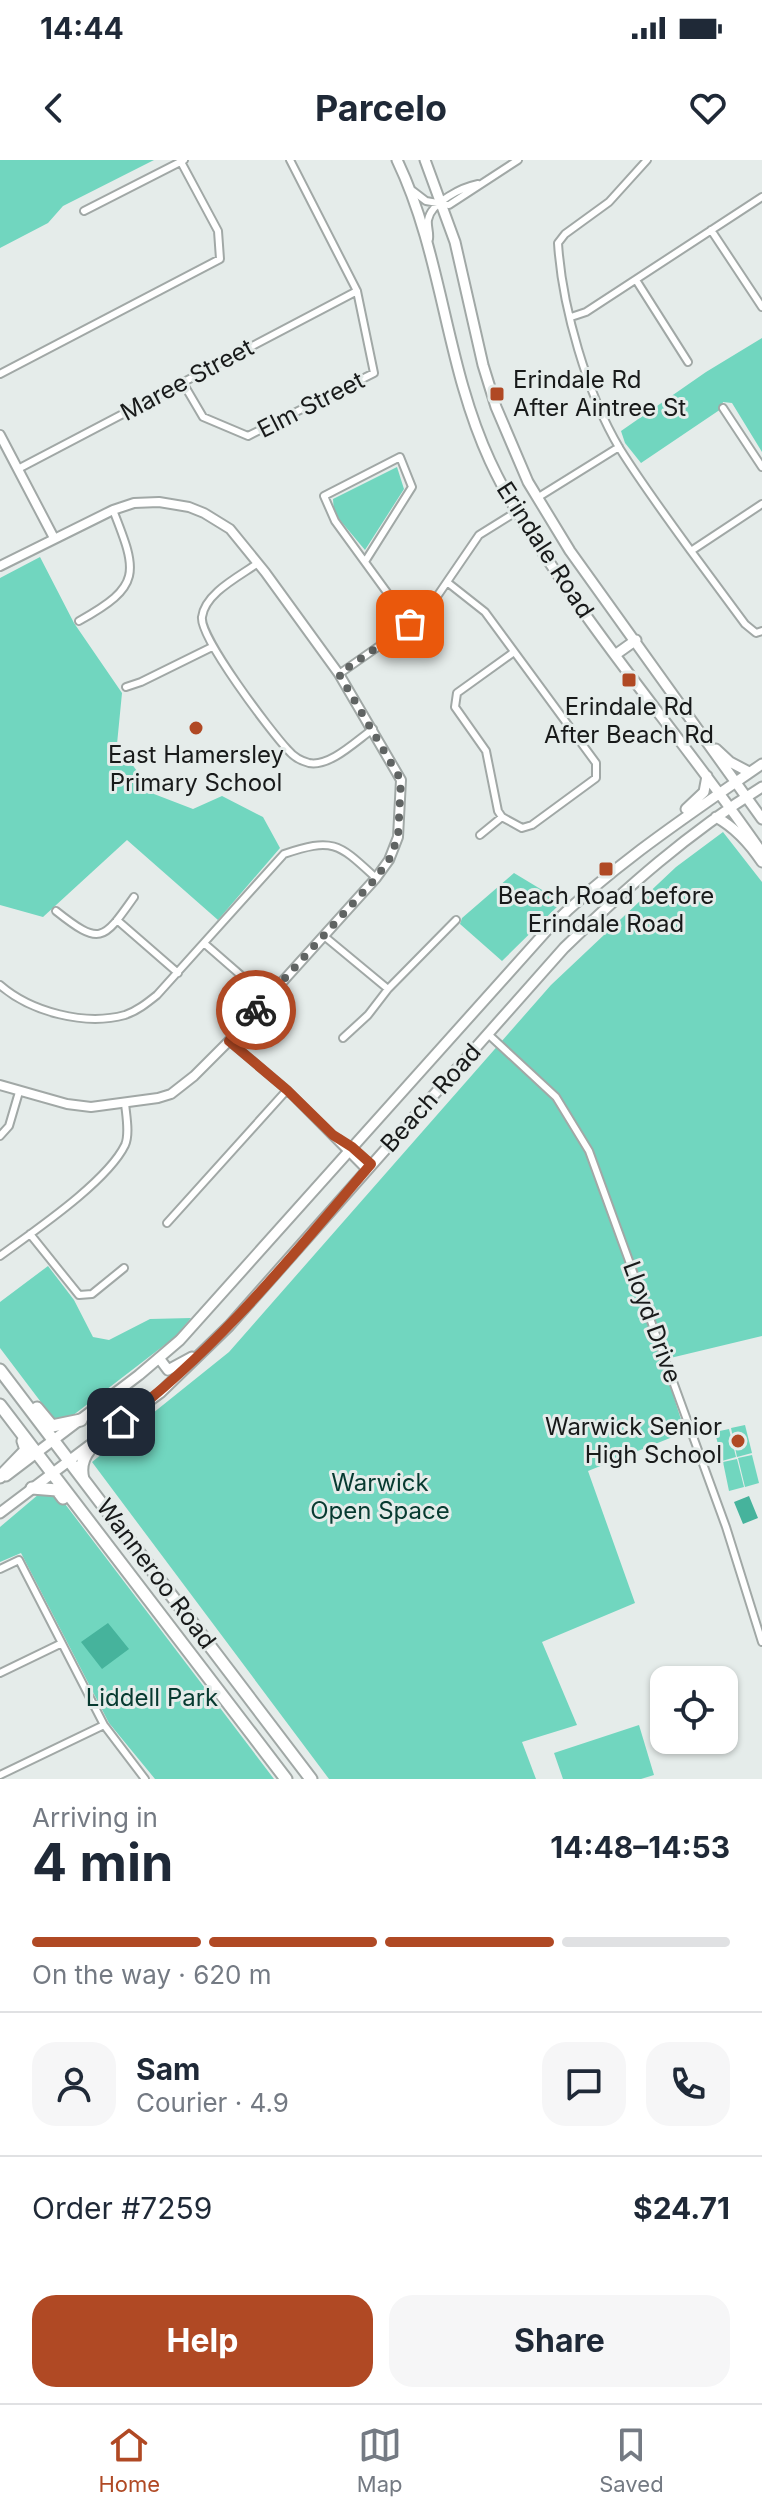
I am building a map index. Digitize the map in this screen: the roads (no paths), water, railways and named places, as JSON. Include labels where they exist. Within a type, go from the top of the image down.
[{"type":"highway","points":[[0,1370],[52,1426],[81,1420]]},
{"type":"highway","name":"Wanneroo Road","points":[[0,1370],[311,1779]]},
{"type":"highway","name":"Wanneroo Road","points":[[0,1405],[286,1779]]},
{"type":"highway","points":[[83,1479],[81,1462],[85,1452],[135,1416],[142,1406]]},
{"type":"highway","points":[[0,1479],[26,1450],[21,1434]]},
{"type":"highway","points":[[32,1488],[57,1490],[126,1571]]},
{"type":"main road","name":"Erindale Road","points":[[397,160],[428,243],[466,400],[488,458],[516,512],[534,542],[653,708],[720,793],[762,853]]},
{"type":"main road","name":"Erindale Road","points":[[425,160],[455,242],[483,365],[496,407],[536,498],[570,551],[760,817]]},
{"type":"main road","points":[[615,655],[636,640]]},
{"type":"main road","points":[[689,716],[716,749],[730,762],[749,772]]},
{"type":"main road","name":"Beach Road","points":[[0,1479],[81,1420],[190,1329],[579,898],[661,832],[762,764]]},
{"type":"main road","points":[[661,832],[698,800],[705,789],[707,776]]},
{"type":"main road","name":"Beach Road","points":[[0,1513],[160,1393],[211,1344],[554,958],[593,919],[673,850],[762,787]]},
{"type":"main road","points":[[760,817],[762,799]]},
{"type":"main road","points":[[716,817],[750,845],[762,862]]},
{"type":"main road","points":[[159,1358],[165,1368],[173,1369],[211,1344]]},
{"type":"street","name":"Elm Street","points":[[183,383],[203,417],[248,436],[374,373],[357,291],[290,160]]},
{"type":"street","points":[[410,189],[426,201],[449,205],[518,160]]},
{"type":"street","points":[[647,160],[609,202],[565,234],[558,243],[571,317],[588,378],[619,447],[745,624],[756,633],[762,631]]},
{"type":"street","points":[[0,374],[220,259],[218,231],[183,161],[84,211]]},
{"type":"street","points":[[571,317],[586,312],[762,197]]},
{"type":"street","points":[[428,243],[428,217],[442,203]]},
{"type":"street","points":[[711,230],[762,307]]},
{"type":"street","points":[[636,280],[688,362]]},
{"type":"street","name":"Maree Street","points":[[18,469],[357,291]]},
{"type":"street","points":[[723,408],[762,467]]},
{"type":"street","points":[[0,435],[54,538]]},
{"type":"street","points":[[536,498],[619,447]]},
{"type":"street","points":[[366,560],[412,487],[400,457],[324,496],[335,521],[410,624]]},
{"type":"street","points":[[0,566],[113,510],[134,503],[189,507],[204,513],[230,529],[258,563],[339,674],[401,780],[398,837],[389,860],[376,878],[229,1041],[171,1094],[125,1103],[78,1105],[0,1085]]},
{"type":"street","points":[[691,551],[762,504]]},
{"type":"street","points":[[79,621],[115,599],[128,581],[129,552],[113,510]]},
{"type":"street","points":[[339,674],[425,614],[479,535],[516,512]]},
{"type":"street","points":[[258,563],[207,604],[202,625],[212,647],[287,750],[299,759],[311,763],[326,760],[373,729]]},
{"type":"street","points":[[447,582],[485,612],[596,763],[596,778],[532,825],[522,828],[502,817],[498,811],[486,751],[455,707],[457,693],[514,652]]},
{"type":"street","points":[[126,687],[212,647]]},
{"type":"street","points":[[480,835],[502,817]]},
{"type":"street","points":[[0,985],[41,1008],[73,1016],[104,1019],[124,1015],[141,1007],[178,973],[284,854],[312,844],[343,848],[376,878]]},
{"type":"street","points":[[56,911],[88,934],[105,933],[134,897]]},
{"type":"street","points":[[117,920],[178,973]]},
{"type":"street","points":[[343,1038],[456,920]]},
{"type":"street","points":[[324,936],[388,989]]},
{"type":"street","points":[[205,944],[267,998]]},
{"type":"street","name":"Lloyd Drive","points":[[488,1034],[556,1097],[589,1151],[720,1512],[762,1642]]},
{"type":"street","points":[[229,1041],[369,1167]]},
{"type":"street","points":[[167,1223],[287,1090]]},
{"type":"street","points":[[0,1136],[9,1126],[19,1092]]},
{"type":"street","points":[[0,1256],[88,1186],[119,1154],[127,1137],[125,1103]]},
{"type":"street","points":[[30,1234],[79,1295],[92,1294],[124,1268]]},
{"type":"street","points":[[0,1569],[19,1560],[104,1725],[145,1779]]},
{"type":"street","points":[[0,1673],[60,1644]]},
{"type":"street","points":[[0,1775],[104,1725]]},
{"type":"place","name":"Erindale Rd After Aintree St","points":[[497,394]]},
{"type":"place","name":"Erindale Rd After Beach Rd","points":[[629,680]]},
{"type":"place","name":"East Hamersley Primary School","points":[[196,728]]},
{"type":"place","name":"Beach Road before Erindale Road","points":[[606,869]]},
{"type":"place","name":"Warwick Senior High School","points":[[738,1441]]},
{"type":"park label","name":"Warwick Open Space","points":[[380,1497]]},
{"type":"park label","name":"Liddell Park","points":[[152,1698]]}]
